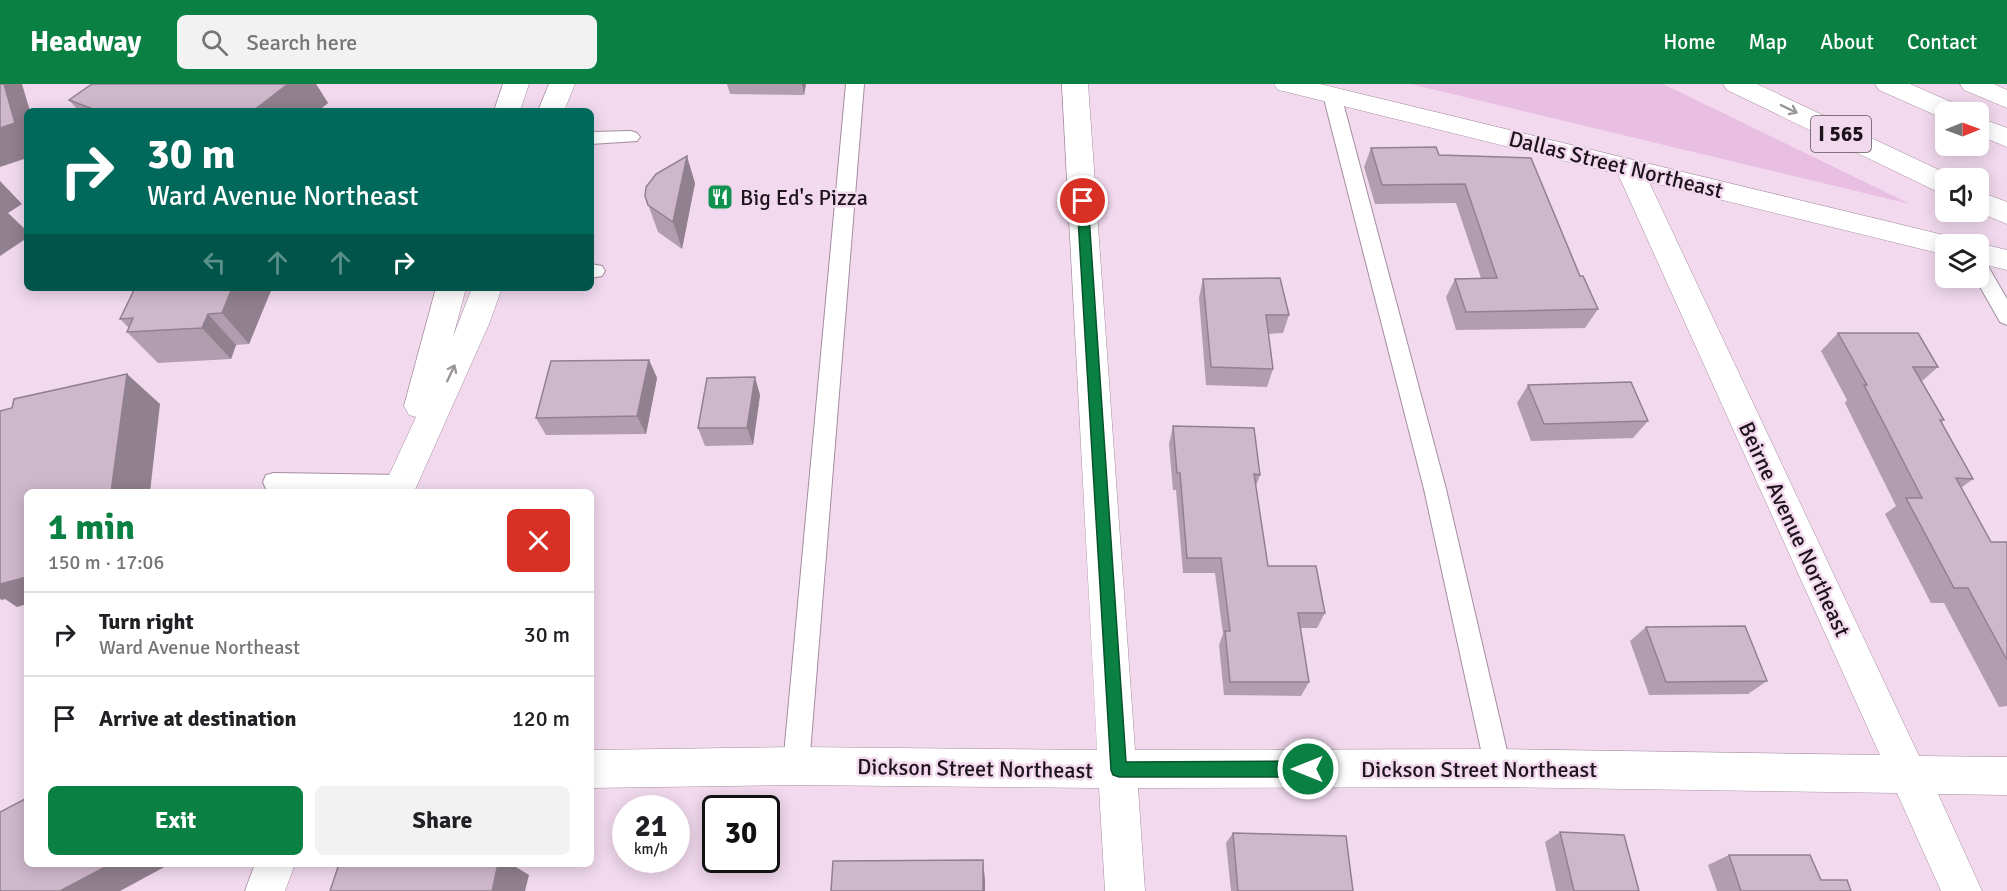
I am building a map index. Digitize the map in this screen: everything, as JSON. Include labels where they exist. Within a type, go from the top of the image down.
[{"type":"main road","points":[[508,108],[516,84]]},
{"type":"main road","points":[[552,108],[562,84]]},
{"type":"main road","points":[[1075,84],[1125,891]]},
{"type":"main road","name":"Dallas Street Northeast","points":[[1287,84],[1935,242]]},
{"type":"main road","name":"I 565","points":[[1736,84],[1935,179]]},
{"type":"main road","points":[[1888,84],[1935,105]]},
{"type":"main road","points":[[1973,84],[2007,100]]},
{"type":"main road","points":[[1989,130],[2007,138]]},
{"type":"main road","name":"Beirne Avenue Northeast","points":[[1628,166],[1962,891]]},
{"type":"main road","points":[[1989,205],[2007,213]]},
{"type":"main road","points":[[1989,256],[2007,260]]},
{"type":"main road","points":[[399,488],[450,291]]},
{"type":"main road","points":[[399,488],[474,324],[486,291]]},
{"type":"main road","name":"Dickson Street Northeast","points":[[594,769],[796,766],[1119,770],[1498,768],[1680,769],[2007,776]]},
{"type":"main road","points":[[265,891],[274,867]]},
{"type":"lane","points":[[796,766],[855,84]]},
{"type":"lane","points":[[1332,95],[1435,489],[1498,768]]},
{"type":"lane","points":[[594,138],[631,138]]},
{"type":"lane","points":[[1989,285],[2007,317]]},
{"type":"lane","points":[[274,482],[399,488]]},
{"type":"shaded area","points":[[1411,84],[1663,84],[1910,204]]},
{"type":"building","points":[[0,84],[4,84],[15,123],[0,128]]},
{"type":"building","points":[[92,84],[288,84],[257,108],[90,108],[69,100]]},
{"type":"building","points":[[1436,147],[1439,155],[1531,158],[1580,276],[1583,276],[1598,309],[1466,312],[1455,279],[1497,278],[1465,184],[1382,185],[1371,148]]},
{"type":"building","points":[[687,156],[673,222],[648,205],[645,196],[646,187],[656,174]]},
{"type":"building","points":[[1280,278],[1289,315],[1266,315],[1273,369],[1211,367],[1203,279]]},
{"type":"building","points":[[134,291],[231,291],[222,313],[208,314],[202,328],[127,332],[133,318],[120,319]]},
{"type":"building","points":[[1838,333],[1918,333],[1938,367],[1913,367],[1944,420],[1940,420],[1973,479],[1956,478],[1991,542],[2007,542],[2007,660],[1968,588],[1954,588],[1906,498],[1922,498],[1864,385],[1867,385]]},
{"type":"building","points":[[649,360],[637,416],[536,418],[551,361]]},
{"type":"building","points":[[127,374],[111,489],[24,489],[24,578],[0,584],[0,411],[12,408],[14,399]]},
{"type":"building","points":[[755,377],[747,428],[698,428],[707,378]]},
{"type":"building","points":[[1631,382],[1648,421],[1544,424],[1528,385]]},
{"type":"building","points":[[1173,426],[1254,428],[1260,475],[1254,474],[1268,566],[1316,566],[1325,613],[1298,613],[1309,682],[1230,682],[1225,631],[1230,631],[1221,558],[1187,558],[1180,473],[1177,473]]},
{"type":"building","points":[[1745,626],[1767,681],[1666,682],[1646,627]]},
{"type":"building","points":[[24,800],[24,867],[105,867],[60,891],[0,891],[0,812]]},
{"type":"building","points":[[1560,832],[1624,835],[1639,891],[1574,891]]},
{"type":"building","points":[[1233,833],[1346,836],[1353,891],[1238,891]]},
{"type":"building","points":[[1729,855],[1810,855],[1821,880],[1847,880],[1851,891],[1741,891]]},
{"type":"building","points":[[983,860],[983,891],[831,891],[833,861]]},
{"type":"building","points":[[338,867],[497,867],[492,891],[330,891]]},
{"type":"place","name":"Big Ed's Pizza","points":[[720,197]]},
{"type":"route","points":[[1083,201],[1119,770],[1308,769]]}]
